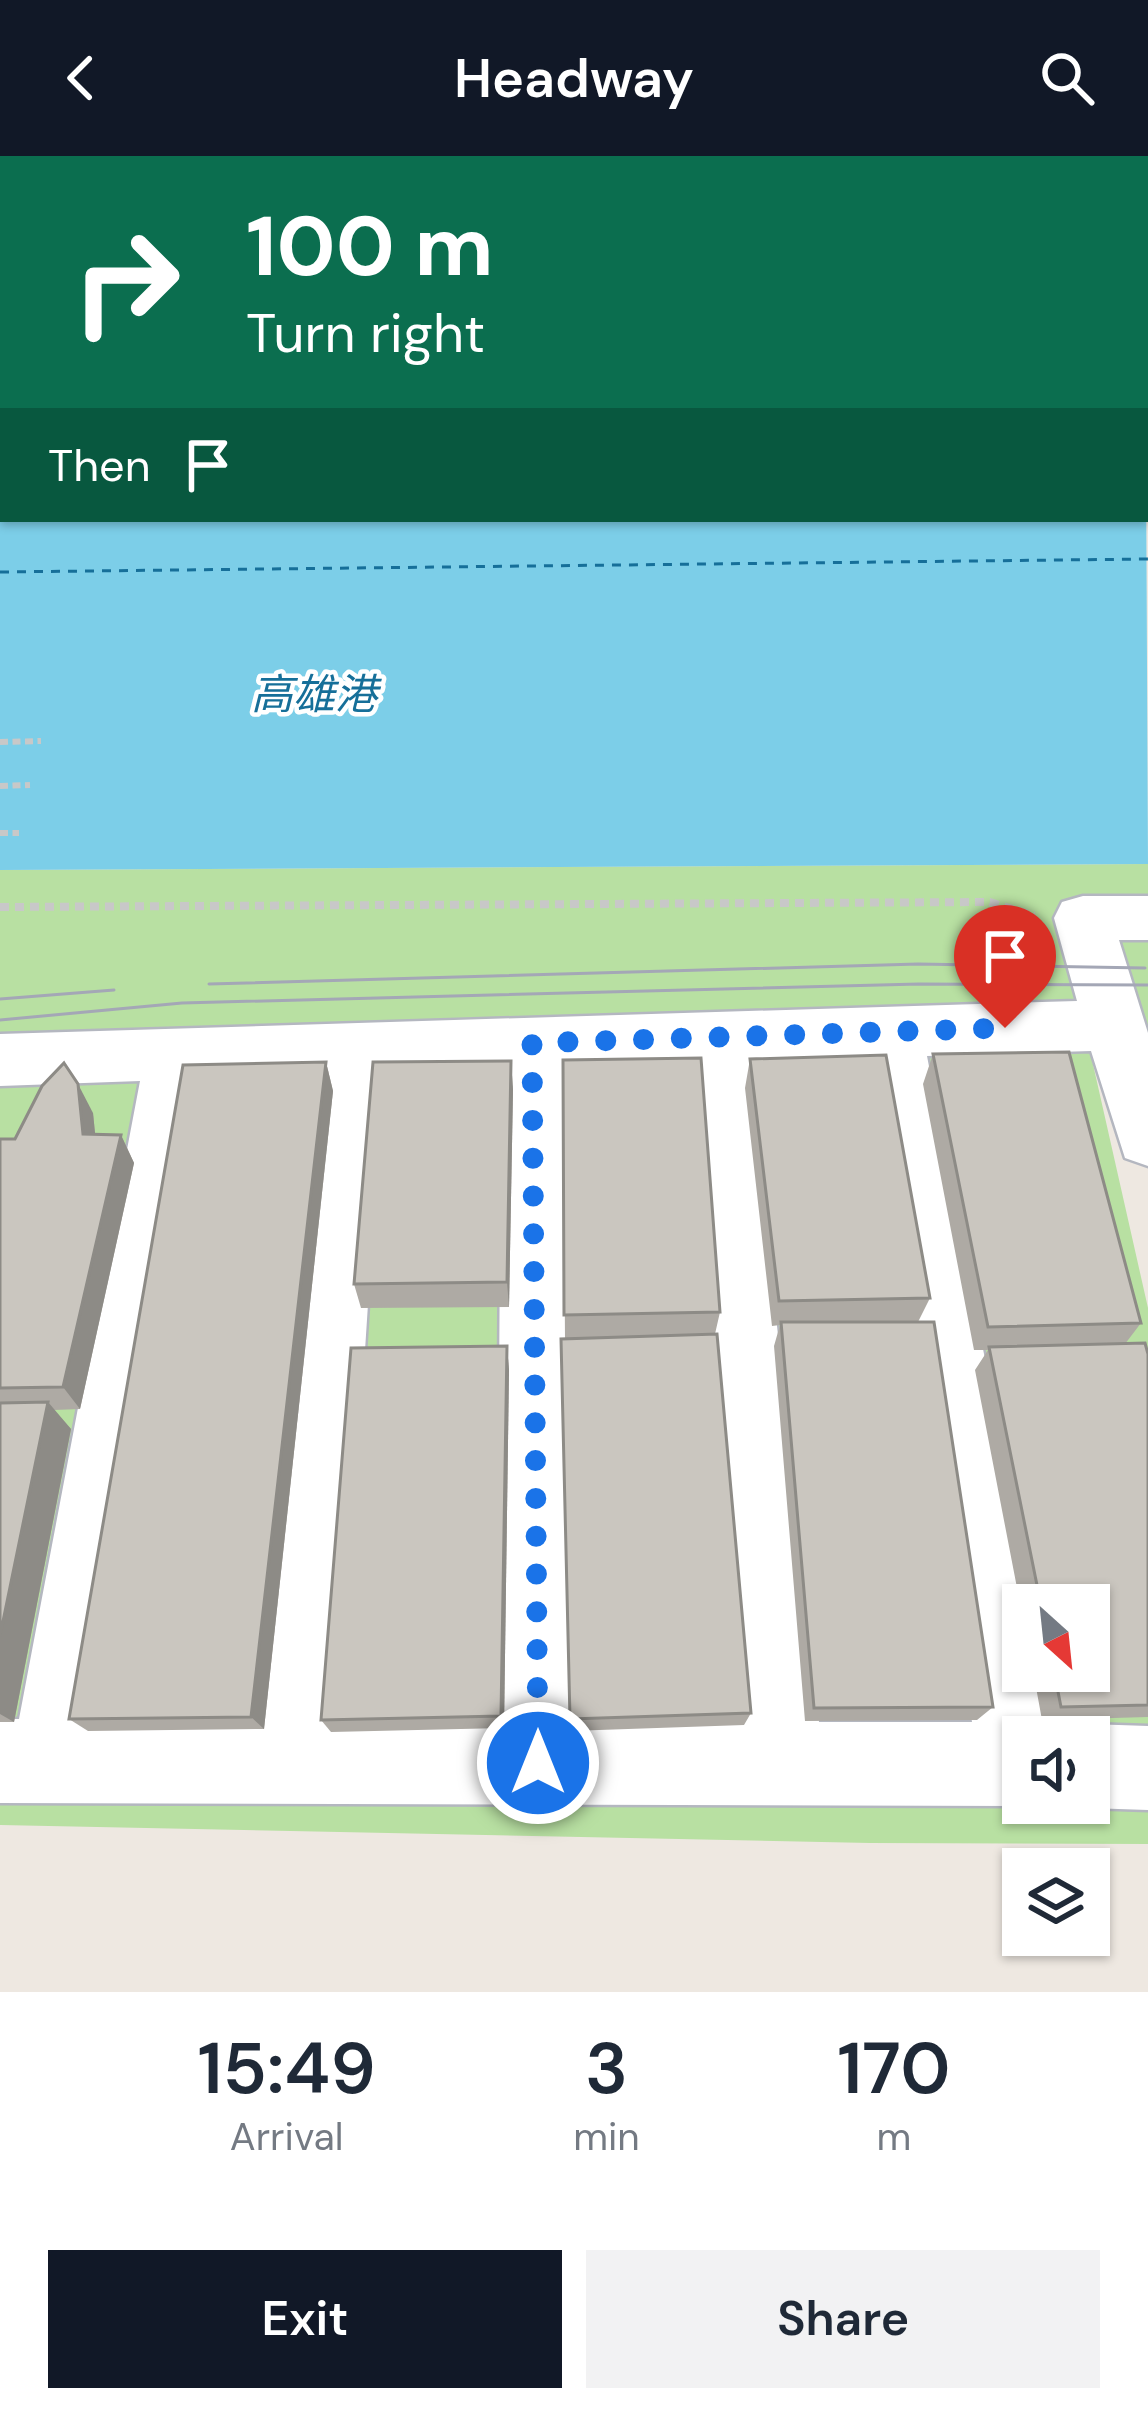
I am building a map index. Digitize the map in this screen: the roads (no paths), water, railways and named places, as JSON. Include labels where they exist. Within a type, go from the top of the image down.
[{"type":"street","points":[[1148,918],[1083,918],[1148,1138]]},
{"type":"street","points":[[0,1060],[891,1031],[1119,1036]]},
{"type":"street","points":[[891,1031],[1034,1716]]},
{"type":"street","points":[[716,1037],[782,1763]]},
{"type":"street","points":[[532,1043],[538,1763]]},
{"type":"street","points":[[296,1762],[353,1048]]},
{"type":"street","points":[[176,1054],[26,1761],[1002,1765]]},
{"type":"street","points":[[1110,1767],[1148,1768]]},
{"type":"water","name":"高雄港","points":[[0,522],[1146,522],[1148,864],[0,870]]},
{"type":"tram line","points":[[209,984],[918,964],[1145,968]]},
{"type":"tram line","points":[[0,1020],[182,1003],[919,984],[1148,985]]},
{"type":"tram line","points":[[0,999],[114,990]]}]
